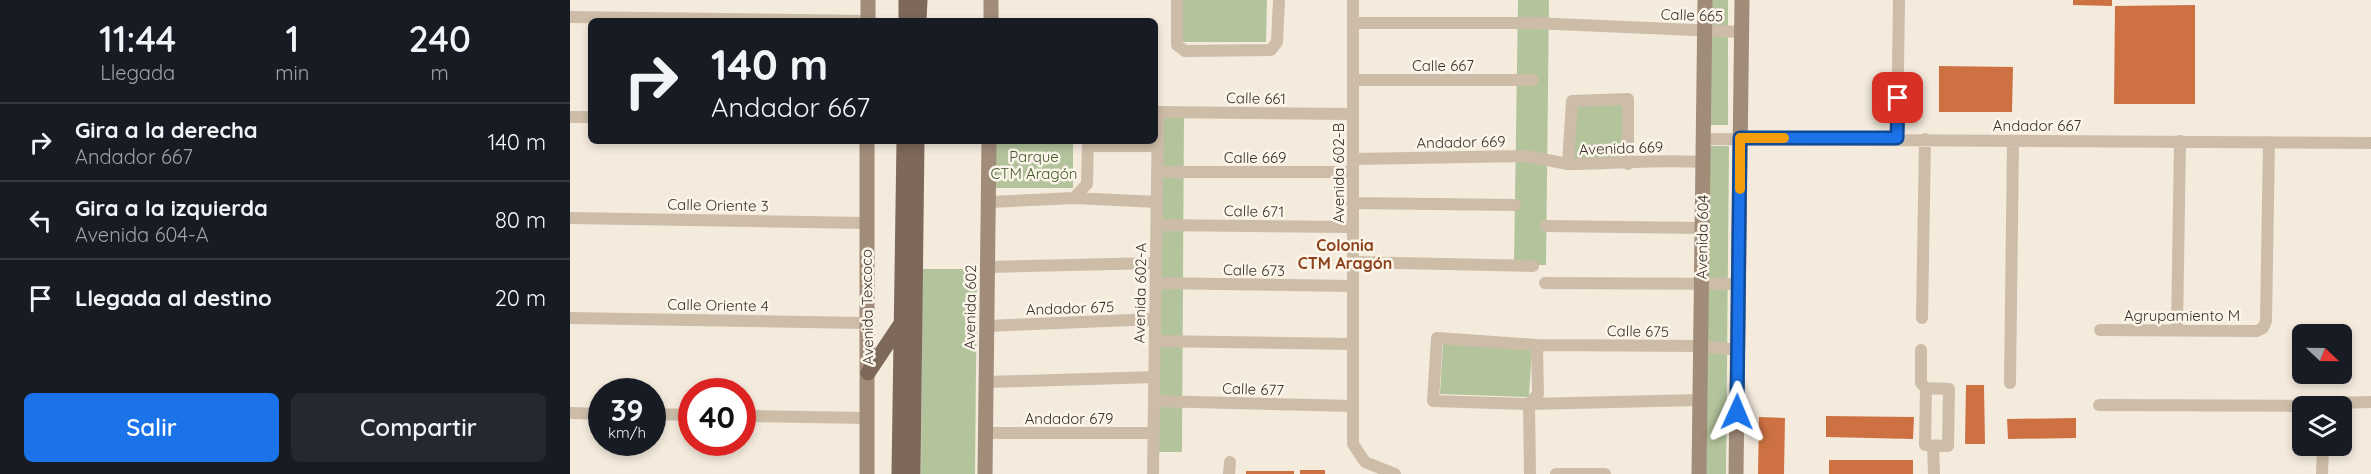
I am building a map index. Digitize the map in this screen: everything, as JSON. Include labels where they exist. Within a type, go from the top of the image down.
[{"type":"main road","points":[[906,0],[906,18]]},
{"type":"main road","points":[[919,18],[920,0]]},
{"type":"main road","points":[[899,474],[904,144]]},
{"type":"main road","points":[[913,474],[917,144]]},
{"type":"main road","points":[[868,373],[902,322]]},
{"type":"street","points":[[868,0],[868,18]]},
{"type":"street","points":[[991,0],[991,18]]},
{"type":"street","points":[[1177,0],[1177,45],[1182,50],[1267,51],[1274,48],[1277,42],[1279,0]]},
{"type":"street","name":"Avenida 602-B","points":[[1353,0],[1353,444],[1358,453],[1374,467],[1395,474]]},
{"type":"street","name":"Avenida 604","points":[[1699,474],[1705,0]]},
{"type":"street","points":[[1736,474],[1742,0]]},
{"type":"street","points":[[1897,138],[1899,0]]},
{"type":"street","points":[[570,17],[644,18]]},
{"type":"street","name":"Calle 665","points":[[1353,23],[1533,23],[1742,32]]},
{"type":"street","name":"Calle 667","points":[[1353,80],[1533,80]]},
{"type":"street","name":"Avenida 669","points":[[1628,164],[1628,99],[1572,101],[1568,164],[1628,164],[1703,162]]},
{"type":"street","name":"Calle 661","points":[[1158,112],[1353,114]]},
{"type":"street","name":"Avenida 602-A","points":[[1153,474],[1158,112]]},
{"type":"street","points":[[570,117],[588,117]]},
{"type":"street","name":"Andador 667","points":[[1703,139],[1897,138],[2371,143]]},
{"type":"street","points":[[1922,318],[1924,139]]},
{"type":"street","points":[[2010,383],[2013,141]]},
{"type":"street","points":[[2177,329],[2180,141]]},
{"type":"street","name":"Agrupamiento M","points":[[2100,330],[2257,330],[2263,328],[2266,321],[2269,142]]},
{"type":"street","name":"Avenida Texcoco","points":[[867,144],[865,323],[868,373],[867,474]]},
{"type":"street","name":"Avenida 602","points":[[985,474],[990,144]]},
{"type":"street","points":[[1074,198],[1087,184],[1088,144]]},
{"type":"street","points":[[1111,144],[1158,146]]},
{"type":"street","name":"Andador 669","points":[[1353,166],[1526,156],[1568,164]]},
{"type":"street","name":"Calle 669","points":[[1157,172],[1353,166]]},
{"type":"street","points":[[990,202],[1074,198],[1157,202]]},
{"type":"street","points":[[1353,203],[1515,205]]},
{"type":"street","name":"Calle Oriente 3","points":[[570,218],[866,223]]},
{"type":"street","name":"Calle 671","points":[[1156,225],[1352,227]]},
{"type":"street","points":[[1546,226],[1702,228]]},
{"type":"street","points":[[1352,262],[1533,267]]},
{"type":"street","points":[[988,267],[1156,263]]},
{"type":"street","points":[[1545,283],[1738,284]]},
{"type":"street","name":"Calle 673","points":[[1156,284],[1352,286]]},
{"type":"street","name":"Calle Oriente 4","points":[[570,318],[865,323]]},
{"type":"street","name":"Andador 675","points":[[987,326],[1155,319]]},
{"type":"street","name":"Calle 675","points":[[1529,404],[1433,401],[1437,338],[1537,345],[1700,346],[1738,350]]},
{"type":"street","points":[[1155,341],[1352,344]]},
{"type":"street","points":[[1530,474],[1529,404],[1538,394],[1537,345]]},
{"type":"street","points":[[1921,350],[1921,383],[1926,388],[1949,389],[1948,446],[1925,445],[1926,388]]},
{"type":"street","points":[[987,382],[1154,377]]},
{"type":"street","points":[[1529,404],[1700,400]]},
{"type":"street","name":"Calle 677","points":[[1154,401],[1352,406]]},
{"type":"street","points":[[2352,402],[2371,402]]},
{"type":"street","points":[[2099,405],[2292,406]]},
{"type":"street","points":[[570,413],[588,414]]},
{"type":"street","points":[[756,416],[867,418]]},
{"type":"street","name":"Andador 679","points":[[985,433],[1153,433]]},
{"type":"street","points":[[1933,446],[1934,474]]},
{"type":"street","points":[[2322,474],[2323,456]]},
{"type":"street","points":[[1556,474],[1605,474]]},
{"type":"green space","points":[[1183,0],[1267,0],[1266,42],[1183,42]]},
{"type":"green space","points":[[1518,0],[1549,0],[1546,265],[1514,265]]},
{"type":"green space","points":[[1711,0],[1728,0],[1728,125],[1710,125]]},
{"type":"green space","points":[[1573,104],[1625,104],[1624,161],[1572,160]]},
{"type":"green space","points":[[1159,116],[1184,116],[1182,452],[1157,452]]},
{"type":"green space","name":"Parque CTM Aragón","points":[[995,144],[1073,144],[1073,188],[995,188]]},
{"type":"green space","points":[[1709,146],[1729,146],[1726,474],[1706,474]]},
{"type":"green space","points":[[922,269],[977,269],[975,474],[921,474]]},
{"type":"green space","points":[[1443,344],[1532,347],[1529,397],[1440,394]]},
{"type":"building","points":[[2073,0],[2112,0],[2112,6],[2073,5]]},
{"type":"building","points":[[2195,5],[2195,104],[2114,104],[2115,6]]},
{"type":"building","points":[[1939,66],[2013,67],[2012,112],[1939,112]]},
{"type":"building","points":[[1966,385],[1984,385],[1985,444],[1965,444]]},
{"type":"building","points":[[1826,416],[1914,417],[1913,439],[1826,437]]},
{"type":"building","points":[[1759,417],[1785,418],[1784,474],[1758,474]]},
{"type":"building","points":[[2076,418],[2076,438],[2008,439],[2007,419]]},
{"type":"building","points":[[1829,460],[1913,460],[1913,474],[1829,474]]},
{"type":"building","points":[[1300,470],[1325,470],[1325,474],[1300,474]]},
{"type":"building","points":[[1246,471],[1294,471],[1294,474],[1246,474]]},
{"type":"slow traffic","points":[[1740,189],[1740,138],[1784,138]]},
{"type":"district","name":"Colonia CTM Aragón","points":[[1345,254]]},
{"type":"route","points":[[1737,412],[1740,138],[1897,138],[1898,98]]}]
